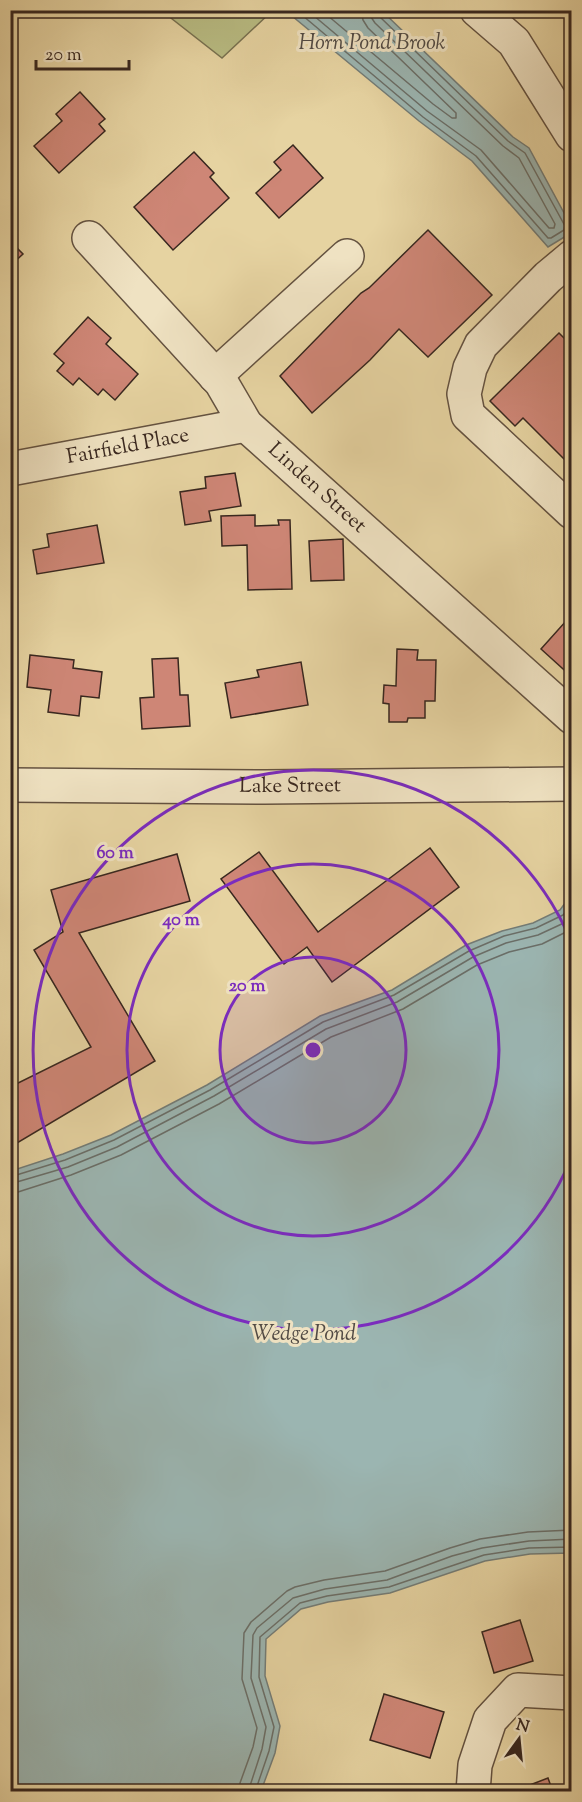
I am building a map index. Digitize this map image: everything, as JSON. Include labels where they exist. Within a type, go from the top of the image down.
[{"type":"street","points":[[477,10],[514,42],[572,135]]},
{"type":"street","points":[[508,10],[514,42]]},
{"type":"street","name":"Linden Street","points":[[89,238],[215,376],[246,425],[572,717]]},
{"type":"street","points":[[215,376],[346,256]]},
{"type":"street","points":[[566,262],[481,345],[470,368],[464,394],[468,415],[572,512]]},
{"type":"street","name":"Fairfield Place","points":[[10,469],[246,425]]},
{"type":"street","name":"Lake Street","points":[[10,785],[265,787],[572,784]]},
{"type":"street","points":[[473,1791],[475,1765],[490,1720],[518,1690],[572,1693]]},
{"type":"green space","points":[[162,11],[272,11],[222,58]]},
{"type":"water","name":"Horn Pond Brook","points":[[286,11],[382,11],[513,137],[529,148],[571,226],[571,233],[548,247],[472,161],[419,121]]},
{"type":"water","name":"Wedge Pond","points":[[571,895],[571,1553],[530,1554],[485,1561],[390,1593],[328,1602],[301,1609],[266,1639],[265,1676],[280,1726],[275,1753],[261,1791],[11,1791],[11,1171],[111,1135],[207,1085],[320,1016],[392,990],[466,945],[502,931],[533,923],[560,910]]},
{"type":"building","points":[[80,92],[105,119],[99,124],[105,131],[59,173],[34,146],[62,121],[56,114]]},
{"type":"building","points":[[293,145],[323,178],[279,218],[256,193],[281,170],[274,162]]},
{"type":"building","points":[[194,152],[214,173],[210,177],[229,198],[173,250],[134,207]]},
{"type":"building","points":[[428,230],[492,295],[428,357],[399,329],[370,360],[312,413],[280,376],[361,293],[369,288]]},
{"type":"building","points":[[10,241],[23,254],[10,266]]},
{"type":"building","points":[[88,317],[111,338],[106,344],[138,374],[115,400],[103,389],[98,395],[79,378],[73,385],[57,371],[64,363],[54,354]]},
{"type":"building","points":[[559,333],[572,346],[572,467],[523,418],[515,426],[490,401]]},
{"type":"building","points":[[10,374],[16,405],[10,406]]},
{"type":"building","points":[[235,473],[241,506],[209,511],[211,521],[185,525],[180,492],[206,488],[205,477]]},
{"type":"building","points":[[255,515],[255,526],[279,525],[278,520],[290,520],[292,589],[248,590],[247,545],[222,546],[221,516]]},
{"type":"building","points":[[97,525],[104,563],[37,574],[33,550],[49,547],[47,534]]},
{"type":"building","points":[[343,539],[344,580],[311,581],[309,541]]},
{"type":"building","points":[[566,621],[572,627],[572,677],[541,649]]},
{"type":"building","points":[[397,649],[418,650],[417,660],[436,660],[435,701],[425,701],[425,718],[408,718],[407,722],[389,722],[389,704],[383,703],[384,685],[396,686]]},
{"type":"building","points":[[30,655],[74,660],[73,668],[102,672],[99,698],[81,696],[79,716],[48,712],[51,690],[27,687]]},
{"type":"building","points":[[178,658],[180,695],[188,695],[190,726],[142,729],[140,698],[154,697],[152,659]]},
{"type":"building","points":[[301,662],[308,705],[231,718],[225,683],[259,677],[257,670]]},
{"type":"building","points":[[430,848],[459,887],[332,982],[307,947],[284,964],[221,879],[259,852],[318,932]]},
{"type":"building","points":[[177,854],[190,901],[79,933],[155,1061],[17,1143],[10,1132],[10,1087],[91,1047],[34,950],[63,932],[51,890]]},
{"type":"building","points":[[520,1620],[533,1661],[494,1673],[482,1632]]},
{"type":"building","points":[[384,1694],[444,1712],[430,1758],[370,1740]]},
{"type":"building","points":[[548,1778],[553,1792],[518,1792],[517,1790]]}]
